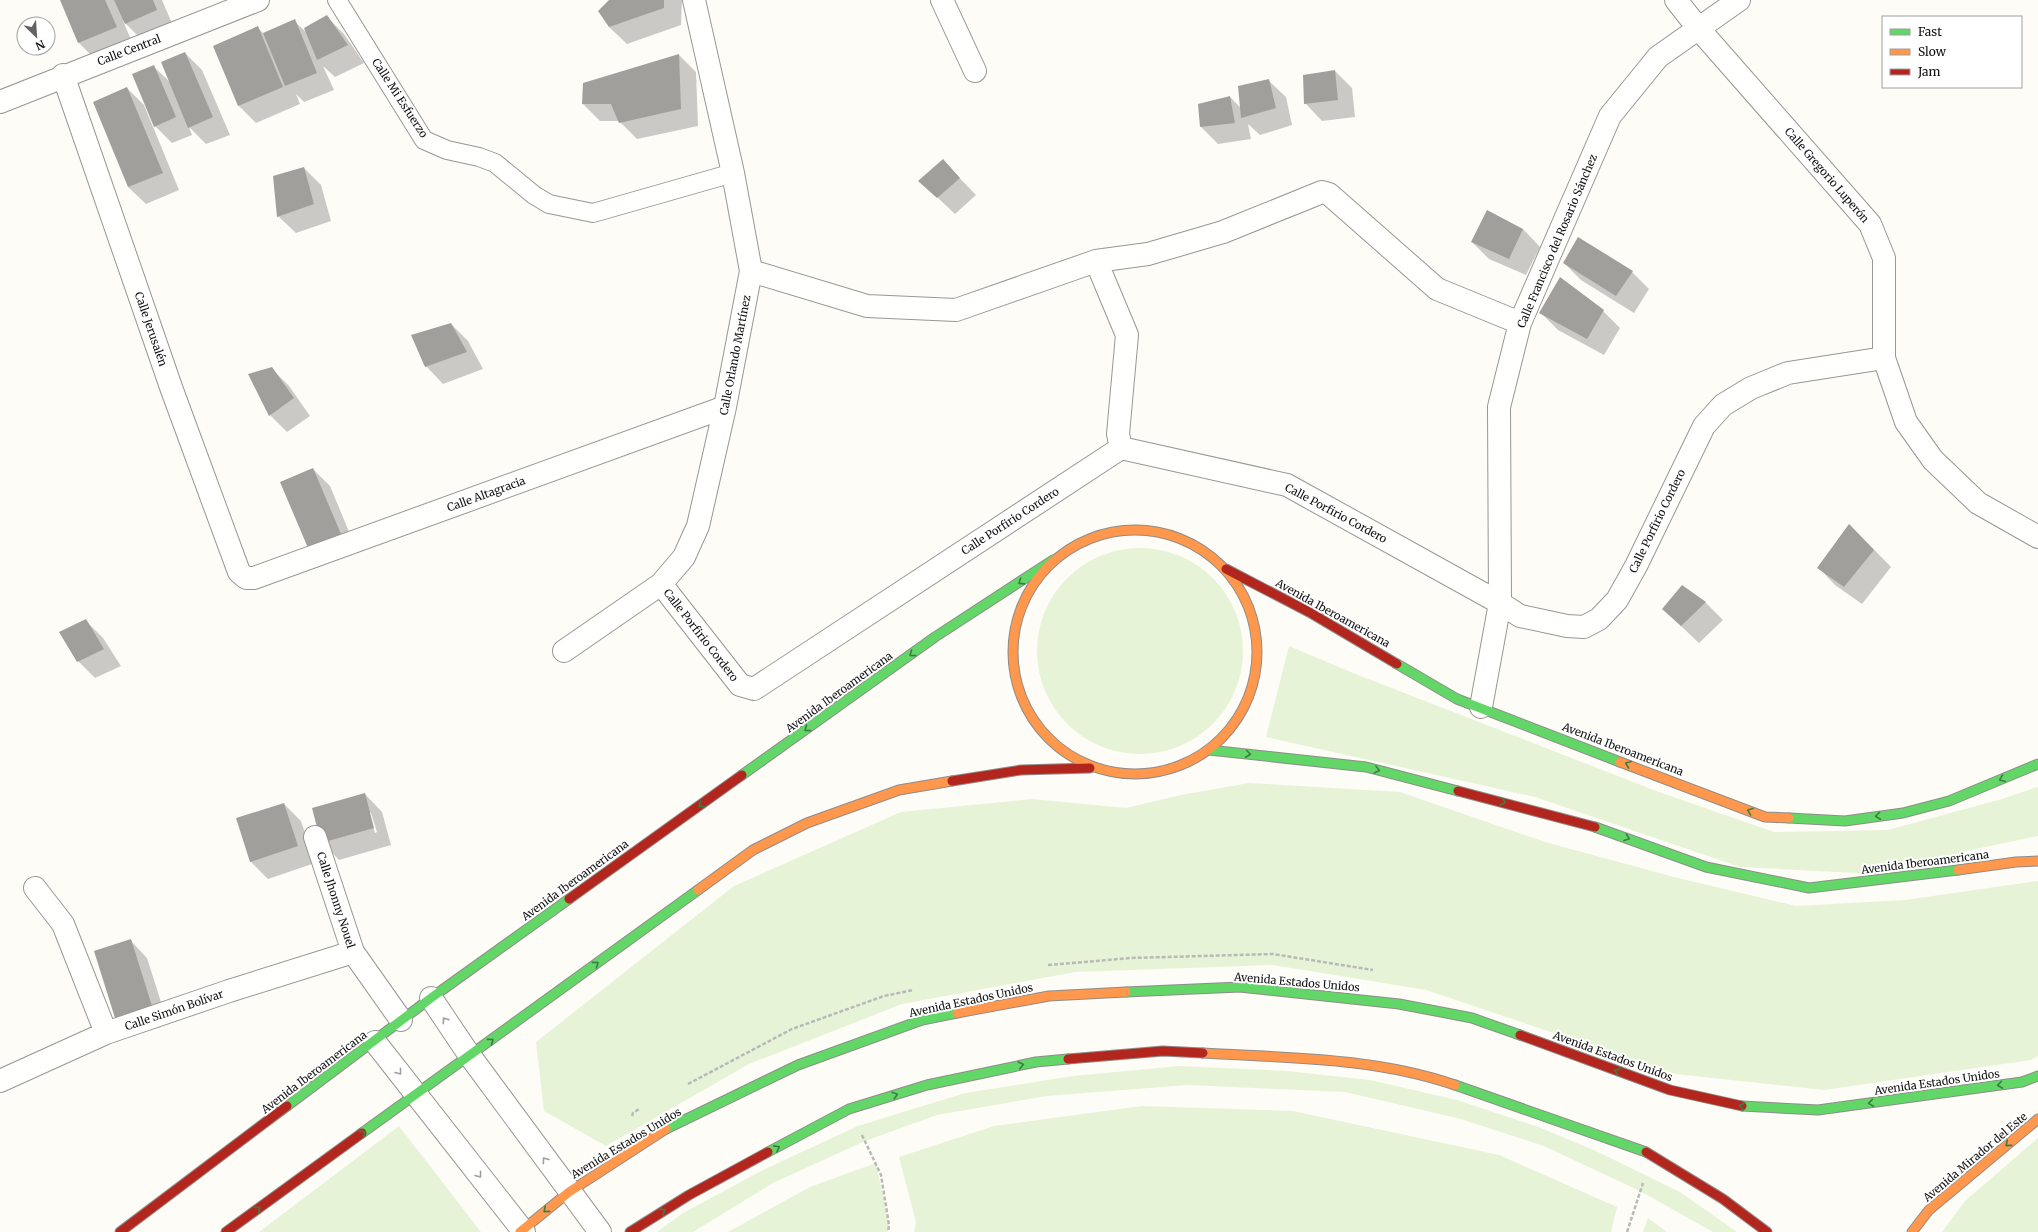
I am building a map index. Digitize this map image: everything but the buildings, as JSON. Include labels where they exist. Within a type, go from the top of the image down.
[{"type":"street","name":"Calle Central","points":[[2,96],[64,75],[258,0]]},
{"type":"street","name":"Calle Orlando Martínez","points":[[564,651],[661,584],[684,557],[698,526],[725,407],[751,271],[733,173],[694,0]]},
{"type":"street","points":[[942,0],[975,71]]},
{"type":"street","name":"Calle Gregorio Luperón","points":[[1676,0],[1698,28],[1870,224],[1884,258],[1884,358],[1906,422],[1933,460],[1978,503],[2038,537]]},
{"type":"street","name":"Calle Francisco del Rosario Sánchez","points":[[1481,707],[1500,603],[1499,407],[1520,323],[1610,116],[1658,57],[1739,0]]},
{"type":"street","name":"Calle Jerusalén","points":[[64,75],[172,390],[239,572],[246,578]]},
{"type":"street","points":[[751,271],[867,306],[956,310],[1096,261],[1148,254],[1223,232],[1322,192],[1329,194],[1437,289],[1520,323]]},
{"type":"street","points":[[1096,261],[1127,335],[1118,434],[1121,448]]},
{"type":"street","name":"Calle Porfirio Cordero","points":[[661,584],[740,685],[754,689],[1121,448],[1287,485],[1500,603],[1520,616],[1567,626],[1584,627],[1599,619],[1617,600],[1636,566],[1704,426],[1723,405],[1751,388],[1788,373],[1884,358]]},
{"type":"street","name":"Calle Altagracia","points":[[246,578],[254,578],[725,407]]},
{"type":"street","name":"Avenida Iberoamericana","points":[[120,1232],[375,1042],[401,1020],[431,998],[935,637],[1086,540],[1123,530],[1161,532],[1196,546],[1226,569],[1309,612],[1457,699],[1765,817],[1845,821],[1903,813],[1950,801],[2038,764]]},
{"type":"street","points":[[1053,560],[1027,593],[1013,633],[1014,674],[1028,714],[1054,746],[1090,768]]},
{"type":"street","points":[[226,1232],[753,850],[807,823],[899,790],[1020,770],[1090,768],[1131,775],[1172,769],[1209,750],[1237,720],[1254,683],[1258,643],[1248,603],[1226,569]]},
{"type":"street","name":"Avenida Iberoamericana","points":[[1209,750],[1366,767],[1590,825],[1706,867],[1809,888],[2016,862],[2038,861]]},
{"type":"street","name":"Calle Jhonny Nouel","points":[[315,837],[353,952],[401,1020]]},
{"type":"street","points":[[35,888],[63,924],[106,1033]]},
{"type":"street","name":"Calle Simón Bolívar","points":[[0,1081],[106,1033],[229,991],[353,952]]},
{"type":"street","name":"Avenida Estados Unidos","points":[[522,1231],[568,1192],[665,1130],[798,1065],[922,1020],[1050,996],[1240,987],[1399,1004],[1472,1018],[1670,1090],[1748,1107],[1818,1110],[2022,1082],[2038,1076]]},
{"type":"street","points":[[431,998],[470,1056],[568,1192],[600,1232]]},
{"type":"street","points":[[375,1042],[522,1231]]},
{"type":"street","points":[[630,1232],[689,1195],[849,1109],[927,1085],[1036,1062],[1171,1052],[1342,1061],[1434,1078],[1652,1154],[1723,1199],[1767,1232]]},
{"type":"street","name":"Avenida Mirador del Este","points":[[1912,1232],[1929,1210],[2038,1119]]},
{"type":"lane","name":"Calle Mi Esfuerzo","points":[[337,0],[424,140],[447,150],[479,157],[495,163],[534,195],[549,204],[592,213],[733,173]]},
{"type":"path","points":[[1043,966],[1131,958],[1273,954],[1374,970]]},
{"type":"path","points":[[681,1087],[792,1029],[884,996],[914,990]]},
{"type":"path","points":[[630,1120],[633,1113],[640,1109]]},
{"type":"path","points":[[849,1109],[881,1175],[889,1225],[888,1232]]},
{"type":"path","points":[[1627,1232],[1652,1154]]},
{"type":"green space","points":[[1130,548],[1150,548],[1170,552],[1189,560],[1213,578],[1231,602],[1239,621],[1243,641],[1243,661],[1239,681],[1231,700],[1213,724],[1189,742],[1170,750],[1150,754],[1130,754],[1110,750],[1091,742],[1075,731],[1060,716],[1049,700],[1041,681],[1037,661],[1037,641],[1041,621],[1049,602],[1060,586],[1075,571],[1091,560],[1110,552]]},
{"type":"green space","points":[[1289,646],[1353,673],[1659,792],[1774,832],[1888,830],[2002,799],[2038,787],[2038,836],[1971,850],[1876,874],[1740,867],[1535,797],[1266,737]]},
{"type":"green space","points":[[1249,783],[1400,792],[1545,842],[1674,877],[1796,906],[1905,900],[2038,881],[2038,1056],[2031,1060],[1824,1090],[1676,1074],[1426,990],[1273,965],[1075,972],[902,1004],[749,1064],[606,1146],[544,1111],[536,1042],[734,886],[901,812],[1032,799],[1126,808],[1181,795]]},
{"type":"green space","points":[[1179,1066],[1287,1071],[1370,1080],[1457,1100],[1541,1128],[1596,1151],[1680,1192],[1737,1232],[1713,1232],[1640,1191],[1544,1146],[1461,1119],[1345,1092],[1187,1085],[1047,1096],[937,1115],[865,1141],[773,1183],[693,1232],[657,1232],[683,1213],[765,1169],[858,1126],[965,1093],[1073,1076]]},
{"type":"green space","points":[[1142,1106],[1293,1111],[1499,1155],[1617,1207],[1611,1232],[914,1232],[916,1222],[899,1157],[994,1126]]},
{"type":"green space","points":[[399,1126],[481,1232],[259,1232]]},
{"type":"green space","points":[[2038,1138],[2038,1232],[1942,1232],[1965,1201]]},
{"type":"green space","points":[[876,1163],[889,1225],[888,1232],[728,1232],[810,1187]]},
{"type":"green space","points":[[1648,1218],[1667,1232],[1643,1232]]},
{"type":"traffic: fast","points":[[742,775],[935,637],[1053,560]]},
{"type":"traffic: fast","points":[[1397,664],[1457,699],[1620,762]]},
{"type":"traffic: fast","points":[[1209,750],[1366,767],[1458,791]]},
{"type":"traffic: fast","points":[[1789,818],[1845,821],[1903,813],[1949,801],[2038,764]]},
{"type":"traffic: fast","points":[[1595,827],[1706,867],[1809,888],[1958,870]]},
{"type":"traffic: fast","points":[[362,1133],[698,890]]},
{"type":"traffic: fast","points":[[287,1106],[431,998],[569,899]]},
{"type":"traffic: fast","points":[[1126,992],[1240,987],[1399,1004],[1472,1018],[1520,1035]]},
{"type":"traffic: fast","points":[[666,1129],[798,1065],[922,1020],[957,1013]]},
{"type":"traffic: fast","points":[[768,1152],[849,1109],[927,1085],[1036,1062],[1068,1059]]},
{"type":"traffic: fast","points":[[1742,1106],[1818,1110],[2022,1082],[2038,1076]]},
{"type":"traffic: fast","points":[[1455,1085],[1646,1152]]},
{"type":"traffic: slow","points":[[1135,530],[1159,532],[1182,539],[1203,551],[1221,566],[1236,584],[1248,605],[1255,628],[1257,652],[1255,676],[1248,699],[1236,720],[1221,738],[1203,753],[1182,765],[1159,772],[1135,774],[1111,772],[1088,765],[1067,753],[1049,738],[1034,720],[1022,699],[1015,676],[1013,652],[1015,628],[1022,605],[1034,584],[1049,566],[1067,551],[1088,539],[1111,532],[1135,530]]},
{"type":"traffic: slow","points":[[1620,762],[1765,817],[1789,818]]},
{"type":"traffic: slow","points":[[698,890],[753,850],[807,823],[899,790],[952,781]]},
{"type":"traffic: slow","points":[[1958,870],[2016,862],[2038,861]]},
{"type":"traffic: slow","points":[[957,1013],[1049,996],[1126,992]]},
{"type":"traffic: slow","points":[[1203,1053],[1330,1060],[1362,1064],[1393,1069],[1455,1085]]},
{"type":"traffic: slow","points":[[1912,1232],[1929,1210],[2038,1119]]},
{"type":"traffic: slow","points":[[520,1232],[569,1192],[666,1129]]},
{"type":"traffic: jam","points":[[1226,569],[1309,612],[1397,664]]},
{"type":"traffic: jam","points":[[952,781],[1021,770],[1090,768]]},
{"type":"traffic: jam","points":[[569,899],[742,775]]},
{"type":"traffic: jam","points":[[1458,791],[1595,827]]},
{"type":"traffic: jam","points":[[1520,1035],[1670,1090],[1742,1106]]},
{"type":"traffic: jam","points":[[1068,1059],[1163,1051],[1203,1053]]},
{"type":"traffic: jam","points":[[120,1232],[287,1106]]},
{"type":"traffic: jam","points":[[226,1232],[362,1133]]},
{"type":"traffic: jam","points":[[630,1232],[689,1195],[768,1152]]},
{"type":"traffic: jam","points":[[1646,1152],[1723,1199],[1767,1232]]}]
